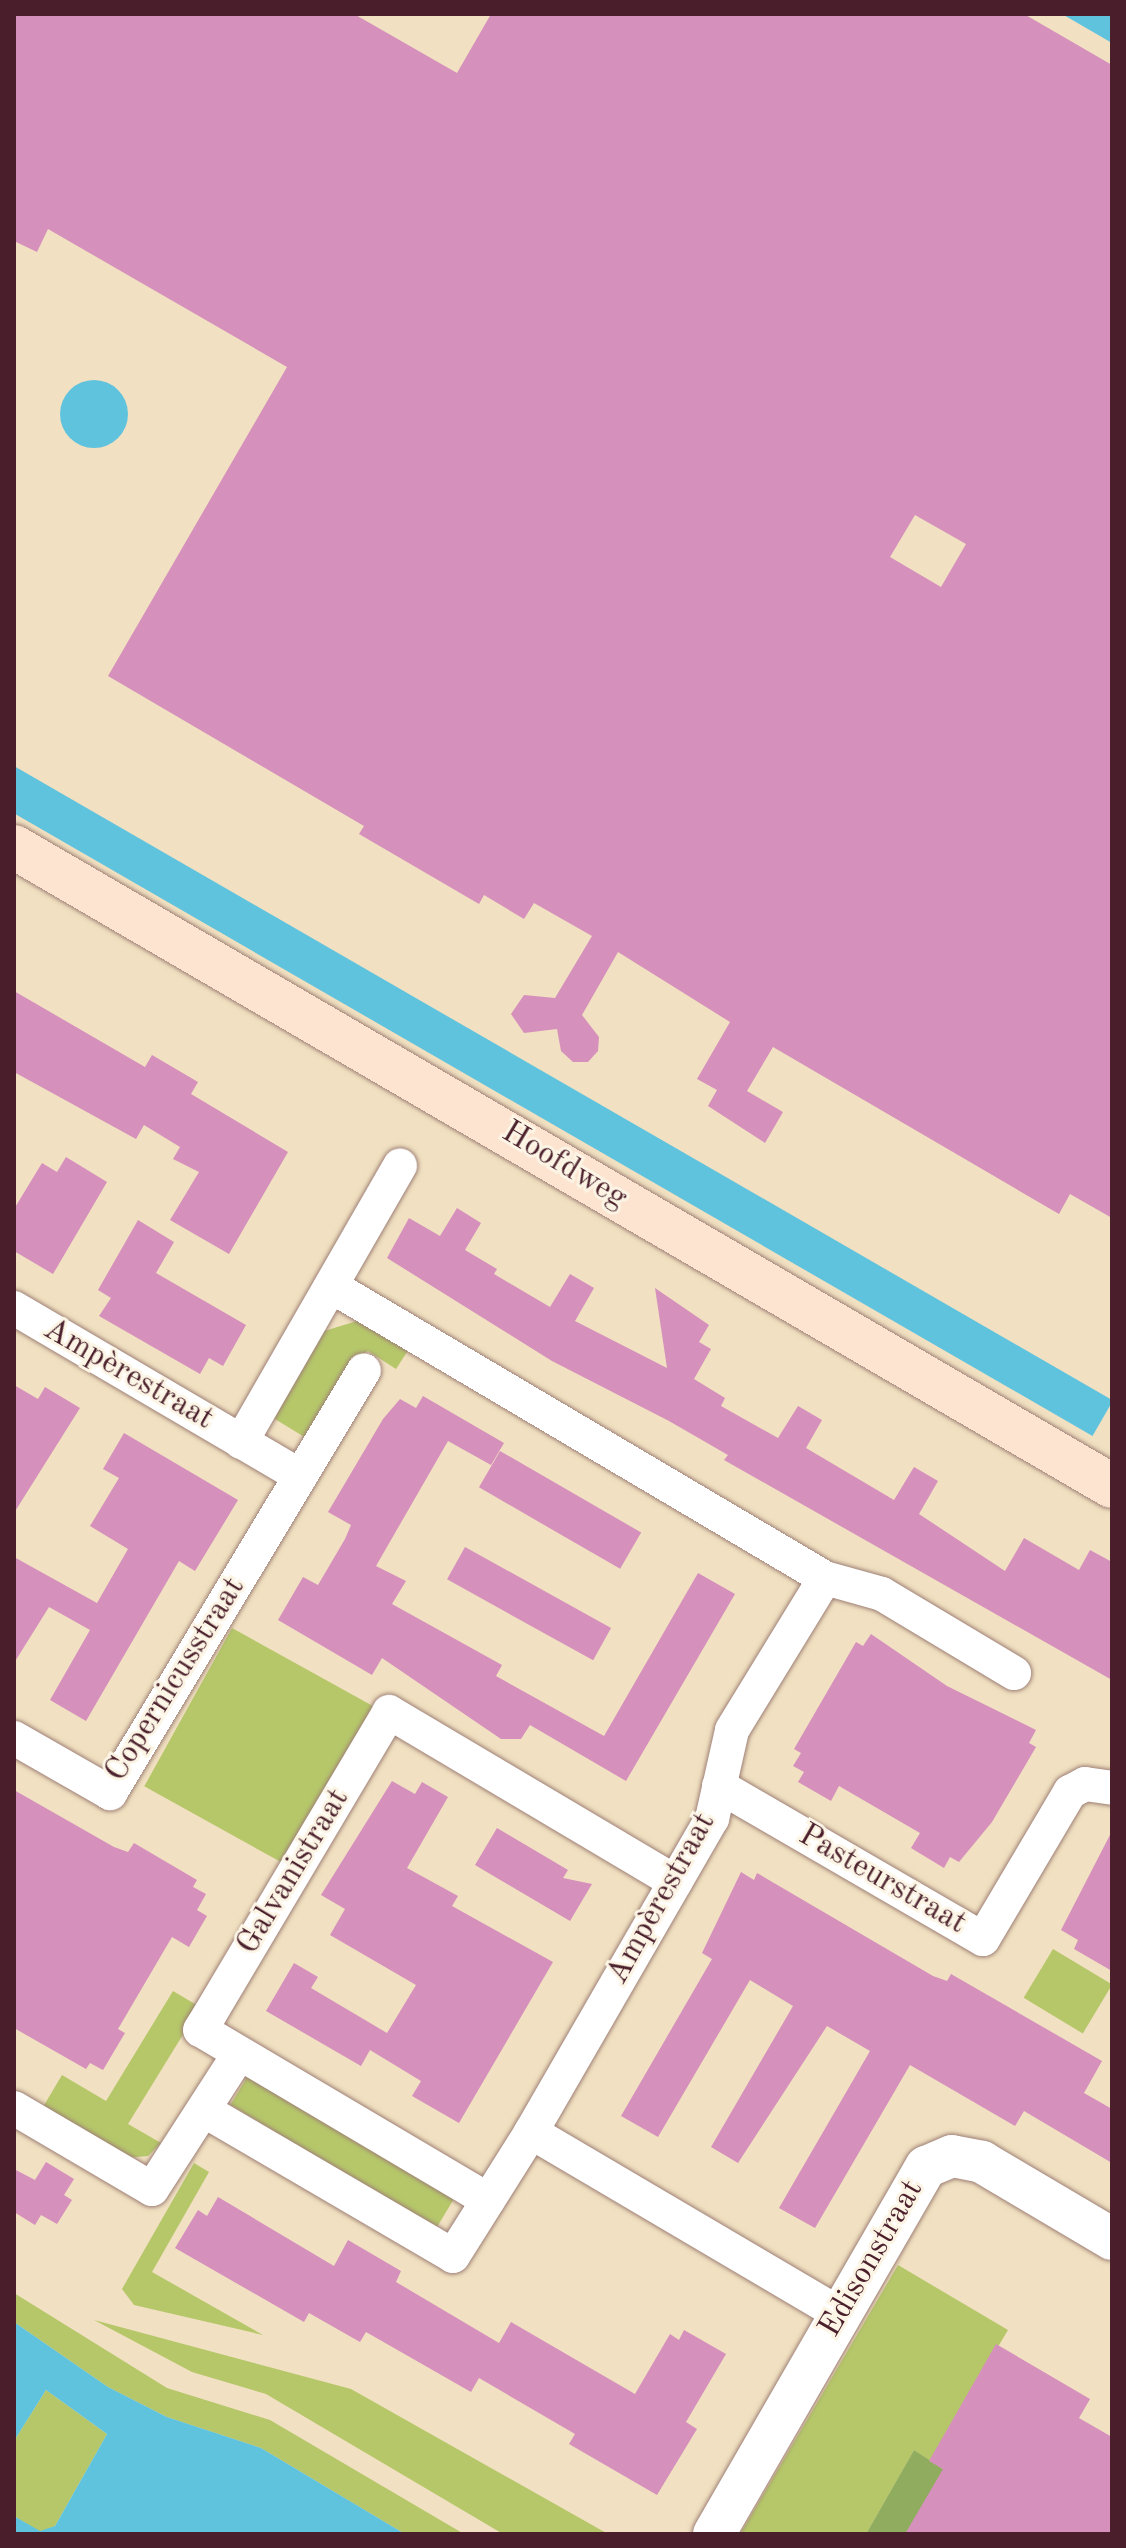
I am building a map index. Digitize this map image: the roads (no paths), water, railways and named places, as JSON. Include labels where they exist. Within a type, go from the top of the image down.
[{"type":"main road","name":"Hoofdweg","points":[[14,847],[1112,1486]]},
{"type":"street","name":"Ampèrestraat","points":[[241,1442],[400,1166]]},
{"type":"street","points":[[331,1286],[825,1578],[882,1594],[1014,1673]]},
{"type":"street","name":"Ampèrestraat","points":[[14,1308],[300,1476]]},
{"type":"street","points":[[300,1476],[364,1370]]},
{"type":"street","name":"Copernicusstraat","points":[[14,1738],[110,1793],[300,1476]]},
{"type":"street","name":"Ampèrestraat","points":[[531,2132],[712,1819],[732,1730],[825,1578]]},
{"type":"street","name":"Galvanistraat","points":[[488,2200],[200,2030],[389,1712],[675,1882]]},
{"type":"street","name":"Pasteurstraat","points":[[719,1786],[983,1939],[1070,1792],[1085,1784],[1112,1788]]},
{"type":"street","points":[[14,2108],[152,2189],[207,2112],[239,2054]]},
{"type":"street","points":[[207,2112],[453,2256],[531,2132],[840,2314]]},
{"type":"street","name":"Edisonstraat","points":[[714,2534],[926,2167],[952,2156],[982,2162],[1112,2239]]},
{"type":"water","points":[[1062,14],[1112,14],[1112,43]]},
{"type":"water","points":[[94,380],[118,390],[128,414],[118,438],[94,448],[70,438],[60,414],[70,390]]},
{"type":"water","points":[[14,766],[1112,1400],[1092,1436],[14,813]]},
{"type":"water","points":[[14,2322],[108,2387],[167,2417],[261,2448],[405,2534],[14,2534],[14,2516],[40,2531],[55,2526],[107,2434],[46,2390],[14,2441]]}]
